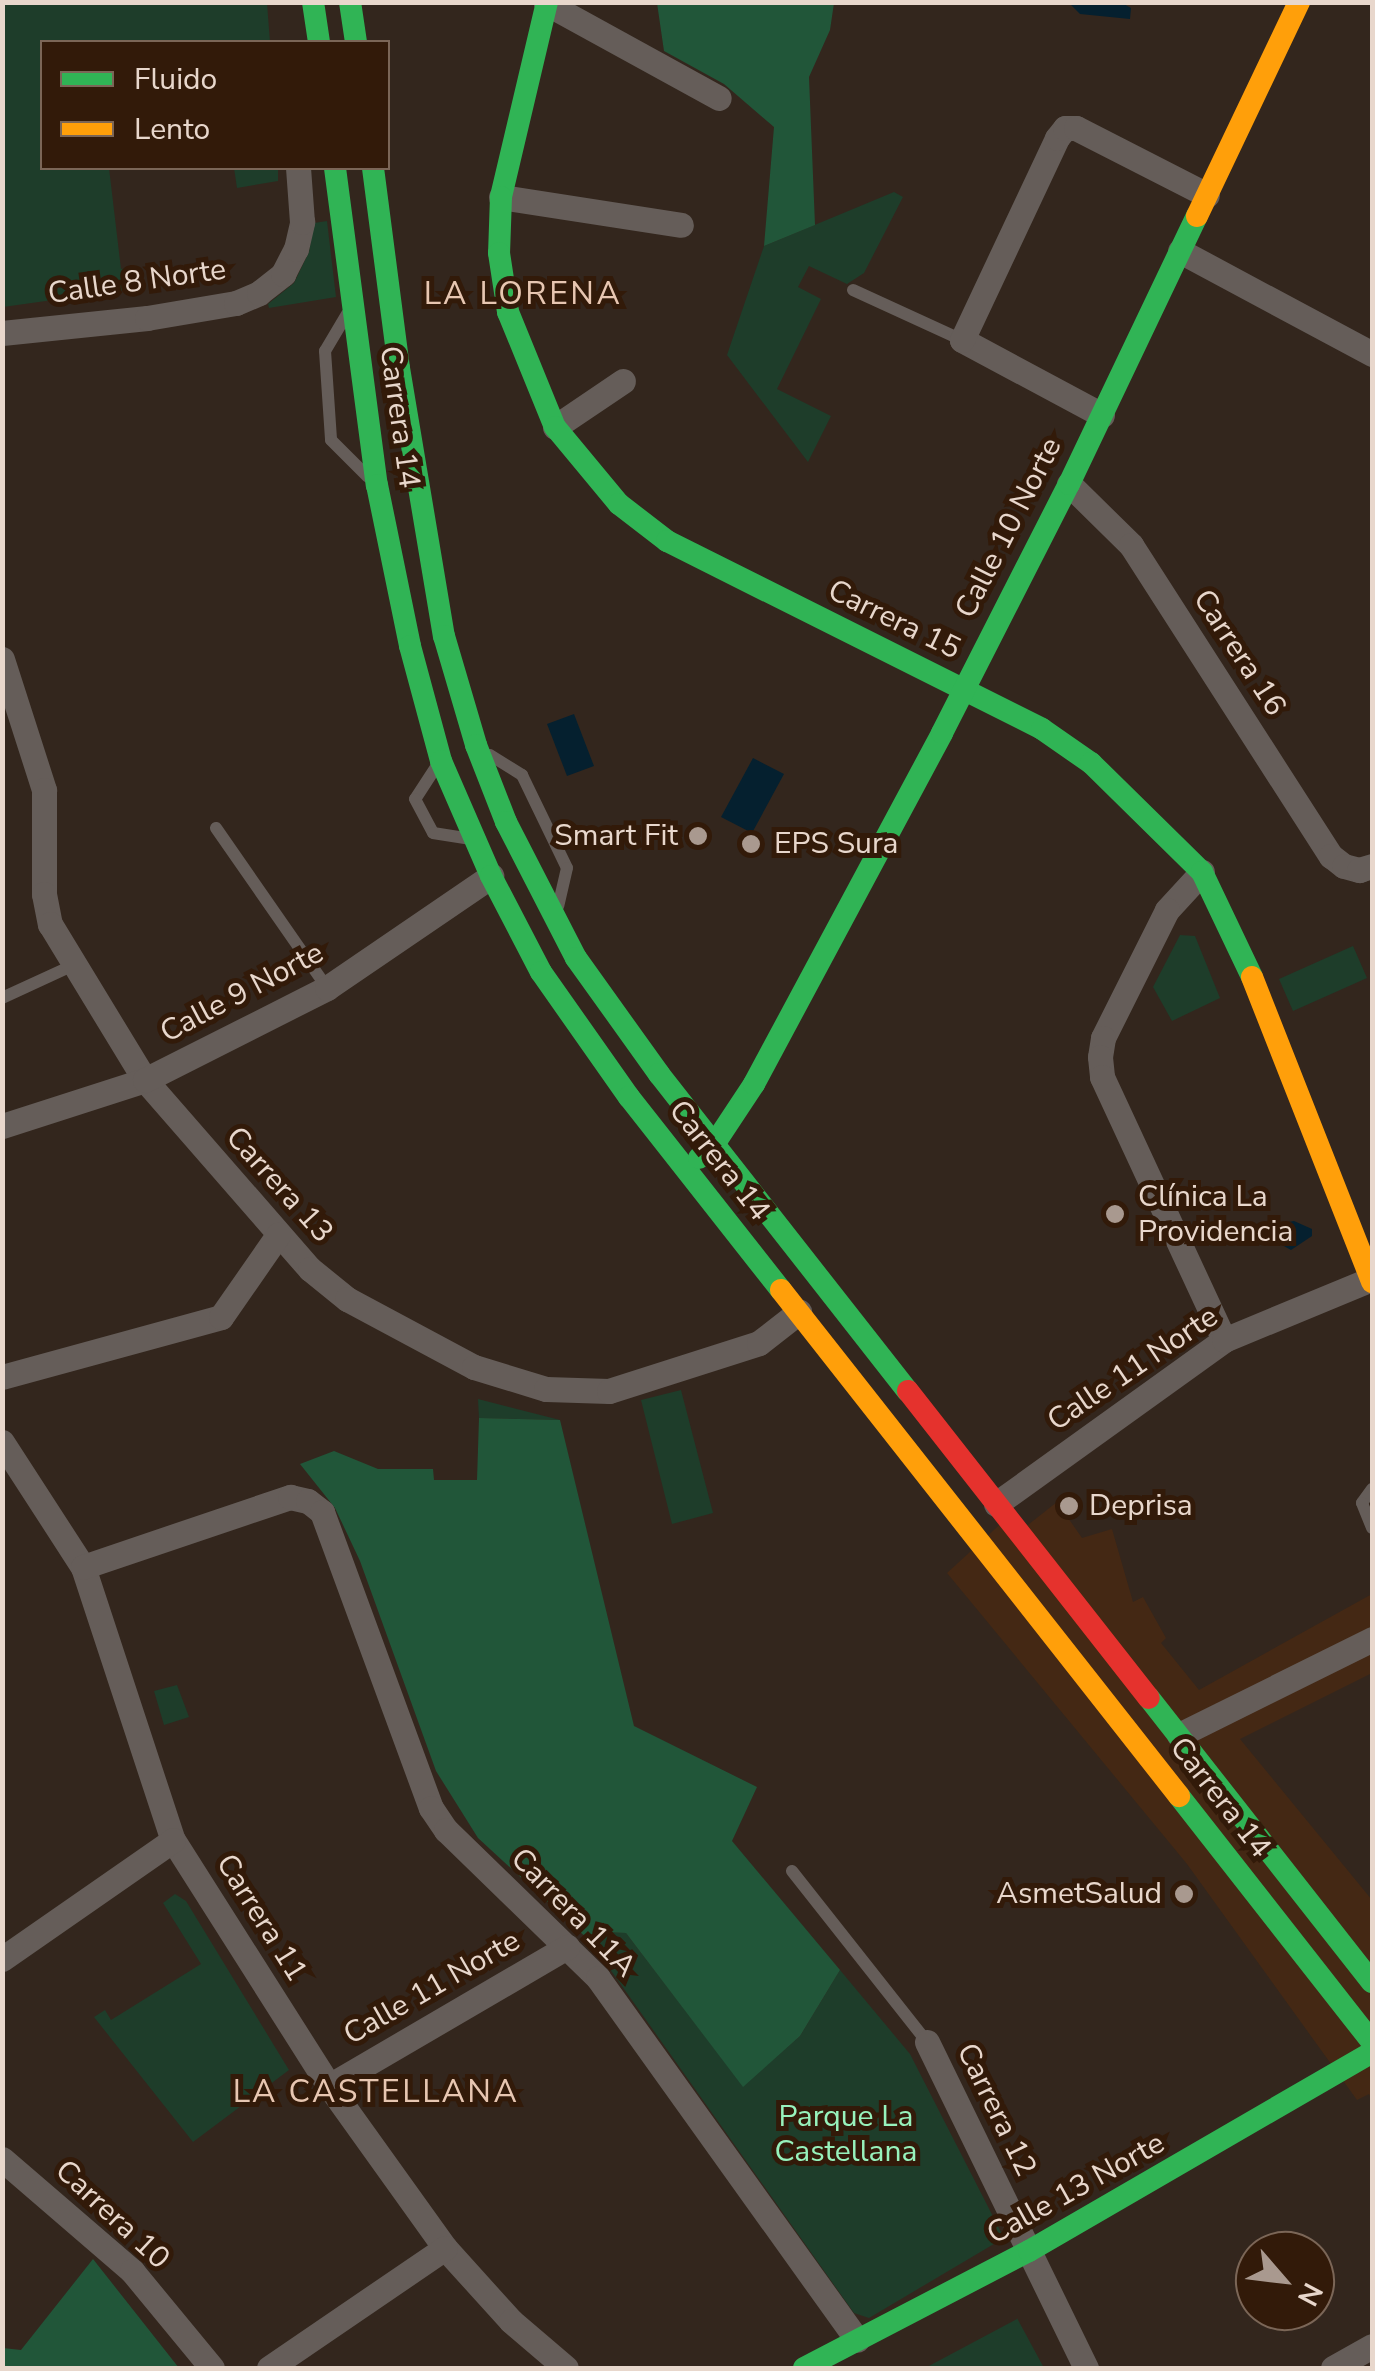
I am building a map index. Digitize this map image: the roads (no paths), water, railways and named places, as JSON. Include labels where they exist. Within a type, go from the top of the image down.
[{"type":"main road","points":[[350,2],[356,40]]},
{"type":"main road","name":"Calle 10 Norte","points":[[687,1168],[714,1143],[754,1084],[964,687],[1069,484],[1299,2]]},
{"type":"main road","name":"Carrera 15","points":[[546,3],[502,197],[499,253],[508,312],[555,427],[619,504],[667,541],[964,687],[1066,744],[1178,844],[1202,872],[1234,932],[1372,1280]]},
{"type":"main road","points":[[315,9],[320,40]]},
{"type":"main road","name":"Carrera 14","points":[[335,170],[377,485],[410,646],[441,761],[491,876],[551,986],[620,1084],[1372,2042]]},
{"type":"main road","name":"Carrera 14","points":[[373,170],[398,368],[444,636],[476,745],[506,822],[554,918],[620,1022],[1372,1982]]},
{"type":"main road","name":"Calle 13 Norte","points":[[804,2368],[1030,2251],[1372,2052]]},
{"type":"street","points":[[546,3],[720,98]]},
{"type":"street","points":[[304,40],[315,9]]},
{"type":"street","points":[[1102,416],[962,340],[1056,138],[1065,128],[1076,128],[1206,194]]},
{"type":"street","name":"Calle 8 Norte","points":[[2,333],[124,321],[236,302],[259,293],[284,274],[302,222],[298,170]]},
{"type":"street","points":[[502,197],[681,225]]},
{"type":"street","points":[[1180,252],[1372,354]]},
{"type":"street","points":[[555,427],[623,381]]},
{"type":"street","name":"Carrera 16","points":[[1069,484],[1131,545],[1332,856],[1344,866],[1359,870],[1372,866]]},
{"type":"street","name":"Carrera 13","points":[[2,659],[44,790],[44,894],[50,924],[144,1080],[278,1236],[347,1299],[474,1367],[546,1389],[609,1391],[759,1343],[799,1312]]},
{"type":"street","points":[[1202,872],[1167,910],[1103,1038],[1100,1057],[1102,1077],[1224,1340]]},
{"type":"street","name":"Calle 9 Norte","points":[[2,1126],[144,1080],[327,988],[491,876]]},
{"type":"street","points":[[2,1377],[222,1317],[278,1236]]},
{"type":"street","name":"Calle 11 Norte","points":[[996,1504],[1224,1340],[1372,1280]]},
{"type":"street","name":"Carrera 11","points":[[2,1442],[83,1567],[173,1840],[329,2086],[445,2248],[511,2321],[566,2368]]},
{"type":"street","name":"Carrera 11A","points":[[83,1567],[290,1497],[308,1501],[322,1512],[431,1808],[446,1830],[598,1978],[857,2340]]},
{"type":"street","points":[[1179,1735],[1372,1639]]},
{"type":"street","points":[[2,1959],[173,1840]]},
{"type":"street","name":"Calle 11 Norte","points":[[329,2086],[567,1947]]},
{"type":"street","name":"Carrera 12","points":[[926,2042],[1086,2368]]},
{"type":"street","name":"Carrera 10","points":[[2,2159],[132,2272],[212,2368]]},
{"type":"street","points":[[270,2368],[445,2248]]},
{"type":"street","points":[[1333,2368],[1372,2346]]},
{"type":"lane","points":[[853,290],[962,340]]},
{"type":"lane","points":[[353,303],[325,351],[331,440],[377,485]]},
{"type":"lane","points":[[476,745],[522,776],[568,868],[554,918]]},
{"type":"lane","points":[[441,761],[414,799],[432,832],[474,840]]},
{"type":"lane","points":[[216,828],[327,988]]},
{"type":"lane","points":[[2,998],[76,964]]},
{"type":"lane","points":[[1372,1489],[1362,1503],[1372,1528]]},
{"type":"lane","points":[[792,1871],[926,2042]]},
{"type":"water","points":[[1122,3],[1131,8],[1130,19],[1080,14],[1070,4]]},
{"type":"water","points":[[574,714],[594,766],[567,776],[547,724]]},
{"type":"water","points":[[753,758],[784,774],[752,833],[721,817]]},
{"type":"water","points":[[1294,1221],[1312,1229],[1312,1236],[1291,1250],[1282,1245],[1278,1231],[1283,1223]]},
{"type":"place","name":"Smart Fit","points":[[698,836]]},
{"type":"place","name":"EPS Sura","points":[[751,844]]},
{"type":"place","name":"Clínica La Providencia","points":[[1115,1214]]},
{"type":"place","name":"Deprisa","points":[[1069,1506]]},
{"type":"place","name":"AsmetSalud","points":[[1184,1894]]},
{"type":"district","name":"LA LORENA","points":[[523,294]]},
{"type":"district","name":"LA CASTELLANA","points":[[376,2092]]},
{"type":"park label","name":"Parque La Castellana","points":[[846,2134]]}]
